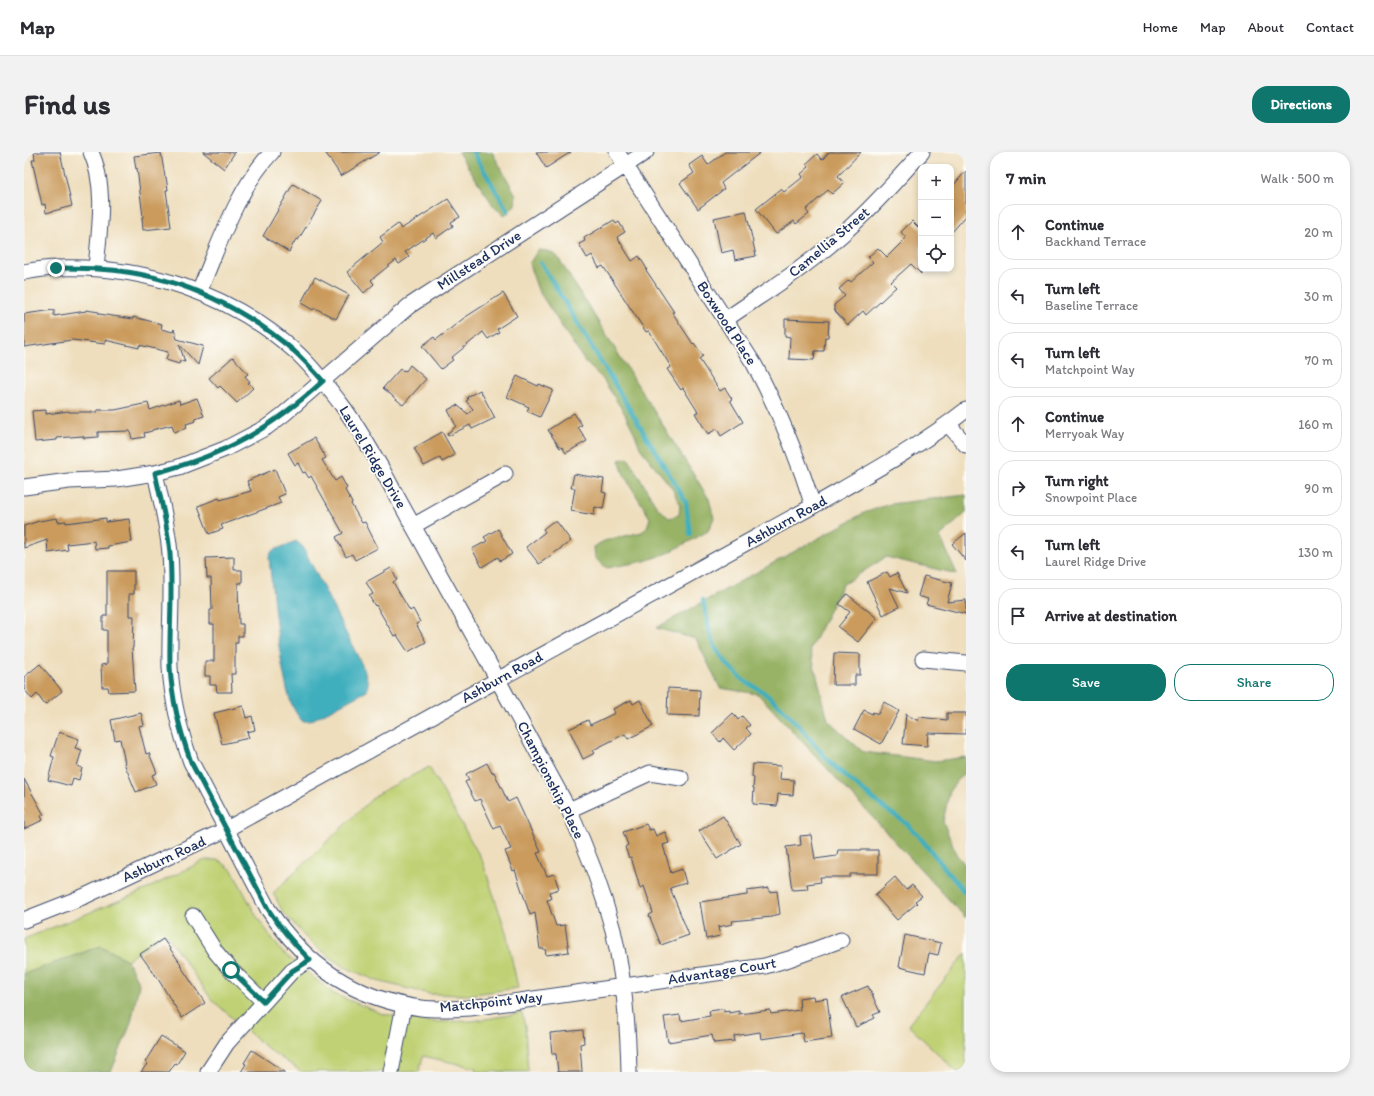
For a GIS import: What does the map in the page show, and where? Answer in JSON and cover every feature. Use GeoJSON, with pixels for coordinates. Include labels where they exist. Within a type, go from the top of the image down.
{"type":"FeatureCollection","features":[{"type":"Feature","properties":{"kind":"street"},"geometry":{"type":"LineString","coordinates":[[91,152],[94,158],[99,182],[101,201],[96,268]]}},
{"type":"Feature","properties":{"kind":"street"},"geometry":{"type":"LineString","coordinates":[[199,292],[225,228],[240,199],[253,176],[272,152]]}},
{"type":"Feature","properties":{"kind":"street","name":"Boxwood Place"},"geometry":{"type":"LineString","coordinates":[[617,152],[754,364],[772,398],[803,474],[813,506]]}},
{"type":"Feature","properties":{"kind":"street","name":"Millstead Drive"},"geometry":{"type":"LineString","coordinates":[[24,487],[69,481],[117,479],[155,473],[202,459],[247,438],[284,414],[385,325],[409,306],[646,152]]}},
{"type":"Feature","properties":{"kind":"street","name":"Camellia Street"},"geometry":{"type":"LineString","coordinates":[[726,320],[806,264],[843,234],[880,199],[922,152]]}},
{"type":"Feature","properties":{"kind":"street","name":"Laurel Ridge Drive"},"geometry":{"type":"LineString","coordinates":[[24,272],[56,268],[96,268],[144,275],[166,281],[199,292],[231,307],[265,328],[295,351],[323,381],[360,430],[498,680]]}},
{"type":"Feature","properties":{"kind":"street","name":"Ashburn Road"},"geometry":{"type":"LineString","coordinates":[[24,920],[84,896],[226,830],[813,506],[890,461],[948,424],[966,410]]}},
{"type":"Feature","properties":{"kind":"street"},"geometry":{"type":"LineString","coordinates":[[948,424],[966,445]]}},
{"type":"Feature","properties":{"kind":"street","name":"Matchpoint Way"},"geometry":{"type":"LineString","coordinates":[[155,473],[168,532],[170,554],[170,668],[176,711],[182,737],[191,762],[268,909],[278,925],[292,941],[310,960],[346,984],[373,996],[404,1005],[422,1008],[470,1008],[623,986]]}},
{"type":"Feature","properties":{"kind":"street"},"geometry":{"type":"LineString","coordinates":[[413,526],[506,474]]}},
{"type":"Feature","properties":{"kind":"street"},"geometry":{"type":"LineString","coordinates":[[923,659],[966,663]]}},
{"type":"Feature","properties":{"kind":"street","name":"Championship Place"},"geometry":{"type":"LineString","coordinates":[[498,680],[570,810],[585,845],[602,894],[613,931],[623,986],[628,1033],[629,1072]]}},
{"type":"Feature","properties":{"kind":"street"},"geometry":{"type":"LineString","coordinates":[[570,810],[650,772],[681,778]]}},
{"type":"Feature","properties":{"kind":"street"},"geometry":{"type":"LineString","coordinates":[[193,916],[215,951],[231,970],[264,1002]]}},
{"type":"Feature","properties":{"kind":"street","name":"Advantage Court"},"geometry":{"type":"LineString","coordinates":[[623,986],[765,966],[841,940]]}},
{"type":"Feature","properties":{"kind":"street"},"geometry":{"type":"LineString","coordinates":[[208,1072],[228,1043],[292,971],[310,960]]}},
{"type":"Feature","properties":{"kind":"street"},"geometry":{"type":"LineString","coordinates":[[391,1072],[404,1005]]}},
{"type":"Feature","properties":{"kind":"green space"},"geometry":{"type":"Polygon","coordinates":[[[458,152],[492,152],[516,195],[515,205],[505,215],[495,208],[458,152]]]}},
{"type":"Feature","properties":{"kind":"green space"},"geometry":{"type":"Polygon","coordinates":[[[538,250],[548,251],[557,256],[709,499],[714,518],[708,531],[670,552],[645,561],[607,568],[595,558],[594,547],[604,541],[642,532],[647,527],[650,518],[624,475],[619,460],[628,458],[657,507],[669,518],[679,515],[680,505],[672,488],[640,448],[625,414],[602,378],[585,362],[538,290],[529,264],[538,250]]]}},
{"type":"Feature","properties":{"kind":"green space"},"geometry":{"type":"Polygon","coordinates":[[[966,495],[966,513],[940,536],[957,574],[886,557],[842,585],[810,649],[828,720],[863,752],[936,761],[966,757],[966,770],[950,790],[943,821],[956,854],[966,866],[966,918],[758,694],[720,688],[696,639],[656,628],[864,513],[890,504],[966,495]]]}},
{"type":"Feature","properties":{"kind":"green space"},"geometry":{"type":"Polygon","coordinates":[[[429,767],[482,860],[506,932],[518,988],[467,995],[430,994],[377,981],[342,966],[309,941],[283,912],[273,893],[377,794],[429,767]]]}},
{"type":"Feature","properties":{"kind":"green space"},"geometry":{"type":"Polygon","coordinates":[[[205,860],[219,860],[232,870],[257,917],[282,952],[334,994],[383,1014],[431,1022],[473,1021],[522,1013],[525,1026],[528,1072],[476,1072],[476,1068],[423,1056],[419,1072],[302,1072],[268,1049],[212,1000],[165,933],[127,960],[101,946],[24,974],[24,939],[143,891],[205,860]]]}},
{"type":"Feature","properties":{"kind":"green space"},"geometry":{"type":"Polygon","coordinates":[[[101,946],[127,960],[139,984],[131,1023],[111,1072],[24,1072],[24,974],[101,946]]]}},
{"type":"Feature","properties":{"kind":"green space"},"geometry":{"type":"Polygon","coordinates":[[[966,953],[966,1072],[957,1072],[908,1025],[966,953]]]}},
{"type":"Feature","properties":{"kind":"water"},"geometry":{"type":"Polygon","coordinates":[[[296,541],[303,547],[364,669],[368,683],[367,691],[310,721],[302,721],[291,703],[287,691],[278,642],[269,557],[272,551],[296,541]]]}},
{"type":"Feature","properties":{"kind":"building"},"geometry":{"type":"Polygon","coordinates":[[[34,152],[60,152],[72,206],[46,213],[45,204],[42,205],[32,160],[35,160],[34,152]]]}},
{"type":"Feature","properties":{"kind":"building"},"geometry":{"type":"Polygon","coordinates":[[[203,152],[235,152],[224,169],[203,152]]]}},
{"type":"Feature","properties":{"kind":"building"},"geometry":{"type":"Polygon","coordinates":[[[325,152],[380,152],[341,176],[325,152]]]}},
{"type":"Feature","properties":{"kind":"building"},"geometry":{"type":"Polygon","coordinates":[[[536,152],[571,152],[546,168],[536,152]]]}},
{"type":"Feature","properties":{"kind":"building"},"geometry":{"type":"Polygon","coordinates":[[[725,152],[761,152],[721,183],[724,189],[698,209],[680,183],[694,173],[689,165],[702,156],[708,165],[725,152]]]}},
{"type":"Feature","properties":{"kind":"building"},"geometry":{"type":"Polygon","coordinates":[[[829,152],[861,152],[838,176],[844,183],[832,194],[828,190],[806,210],[809,214],[796,224],[794,221],[776,234],[756,209],[781,189],[784,192],[803,177],[801,174],[809,167],[806,164],[817,154],[822,160],[829,152]]]}},
{"type":"Feature","properties":{"kind":"building"},"geometry":{"type":"Polygon","coordinates":[[[161,153],[168,190],[166,190],[171,227],[143,230],[143,217],[137,168],[136,169],[134,156],[161,153]]]}},
{"type":"Feature","properties":{"kind":"building"},"geometry":{"type":"Polygon","coordinates":[[[966,171],[966,216],[954,230],[954,200],[954,185],[966,171]]]}},
{"type":"Feature","properties":{"kind":"building"},"geometry":{"type":"Polygon","coordinates":[[[293,184],[322,201],[289,252],[263,236],[293,184]]]}},
{"type":"Feature","properties":{"kind":"building"},"geometry":{"type":"Polygon","coordinates":[[[448,199],[460,217],[451,222],[453,226],[436,238],[433,233],[405,252],[409,257],[399,264],[396,260],[371,280],[374,284],[364,293],[347,272],[383,242],[380,237],[398,224],[401,229],[448,199]]]}},
{"type":"Feature","properties":{"kind":"building"},"geometry":{"type":"Polygon","coordinates":[[[746,211],[756,256],[735,260],[733,250],[721,253],[714,218],[746,211]]]}},
{"type":"Feature","properties":{"kind":"building"},"geometry":{"type":"Polygon","coordinates":[[[614,220],[616,224],[619,222],[625,232],[617,237],[632,261],[639,256],[647,269],[646,270],[674,312],[672,312],[693,344],[694,343],[703,356],[699,359],[720,391],[725,388],[732,399],[730,400],[743,422],[721,436],[717,429],[708,434],[695,413],[698,412],[683,388],[681,390],[667,369],[671,367],[649,331],[646,332],[603,266],[599,268],[592,255],[587,258],[579,244],[585,241],[584,238],[614,220]]]}},
{"type":"Feature","properties":{"kind":"building"},"geometry":{"type":"Polygon","coordinates":[[[912,221],[918,227],[918,271],[911,264],[891,282],[896,287],[866,315],[863,311],[848,325],[834,310],[834,305],[845,296],[839,289],[849,280],[851,282],[873,262],[868,257],[878,248],[887,257],[906,238],[901,232],[912,221]]]}},
{"type":"Feature","properties":{"kind":"building"},"geometry":{"type":"Polygon","coordinates":[[[315,277],[349,295],[336,319],[315,308],[313,310],[301,303],[315,277]]]}},
{"type":"Feature","properties":{"kind":"building"},"geometry":{"type":"Polygon","coordinates":[[[503,293],[517,316],[497,329],[499,332],[488,339],[483,332],[451,358],[453,360],[441,369],[422,346],[434,337],[436,340],[464,318],[503,293]]]}},
{"type":"Feature","properties":{"kind":"building"},"geometry":{"type":"Polygon","coordinates":[[[54,310],[54,316],[86,310],[99,312],[99,314],[133,319],[133,317],[162,324],[161,329],[173,332],[174,329],[177,339],[203,346],[198,365],[179,344],[185,362],[180,361],[179,364],[166,360],[168,352],[139,345],[139,348],[105,340],[105,344],[72,340],[24,347],[24,314],[54,310]]]}},
{"type":"Feature","properties":{"kind":"building"},"geometry":{"type":"Polygon","coordinates":[[[785,319],[829,321],[828,337],[825,337],[824,351],[815,351],[814,360],[789,359],[790,337],[785,336],[785,319]]]}},
{"type":"Feature","properties":{"kind":"building"},"geometry":{"type":"Polygon","coordinates":[[[233,357],[248,374],[245,376],[250,382],[248,383],[253,388],[237,403],[220,386],[218,388],[209,378],[233,357]]]}},
{"type":"Feature","properties":{"kind":"building"},"geometry":{"type":"Polygon","coordinates":[[[410,365],[426,379],[403,405],[383,388],[400,369],[406,371],[410,365]]]}},
{"type":"Feature","properties":{"kind":"building"},"geometry":{"type":"Polygon","coordinates":[[[517,376],[538,386],[539,384],[553,390],[540,417],[527,411],[529,407],[507,397],[517,376]]]}},
{"type":"Feature","properties":{"kind":"building"},"geometry":{"type":"Polygon","coordinates":[[[480,390],[495,418],[472,429],[470,425],[448,436],[447,434],[456,426],[448,410],[457,405],[468,414],[473,409],[466,401],[468,400],[467,397],[480,390]]]}},
{"type":"Feature","properties":{"kind":"building"},"geometry":{"type":"Polygon","coordinates":[[[197,398],[204,416],[195,419],[196,421],[186,424],[187,428],[174,432],[172,425],[144,433],[145,437],[132,439],[130,431],[98,432],[98,437],[84,438],[83,436],[57,438],[57,440],[35,442],[32,411],[46,410],[46,414],[69,411],[97,412],[97,410],[115,410],[148,403],[150,410],[179,400],[180,404],[197,398]]]}},
{"type":"Feature","properties":{"kind":"building"},"geometry":{"type":"Polygon","coordinates":[[[574,413],[582,425],[578,427],[587,441],[566,453],[562,447],[560,448],[548,430],[574,413]]]}},
{"type":"Feature","properties":{"kind":"building"},"geometry":{"type":"Polygon","coordinates":[[[442,432],[455,455],[442,462],[440,458],[424,466],[414,448],[442,432]]]}},
{"type":"Feature","properties":{"kind":"building"},"geometry":{"type":"Polygon","coordinates":[[[314,438],[326,458],[322,460],[335,481],[341,477],[347,488],[345,490],[352,503],[351,504],[362,523],[365,522],[378,548],[355,560],[352,554],[346,557],[336,537],[343,533],[311,476],[309,478],[305,472],[303,473],[298,463],[295,465],[288,453],[314,438]]]}},
{"type":"Feature","properties":{"kind":"building"},"geometry":{"type":"Polygon","coordinates":[[[275,469],[285,494],[278,497],[281,503],[221,525],[223,529],[209,534],[198,506],[219,498],[220,500],[251,491],[247,481],[275,469]]]}},
{"type":"Feature","properties":{"kind":"building"},"geometry":{"type":"Polygon","coordinates":[[[574,474],[604,479],[602,492],[606,493],[603,509],[595,507],[594,515],[571,511],[575,488],[571,488],[574,474]]]}},
{"type":"Feature","properties":{"kind":"building"},"geometry":{"type":"Polygon","coordinates":[[[57,518],[58,522],[66,521],[66,523],[106,518],[106,522],[129,519],[132,542],[108,546],[108,548],[95,549],[94,541],[67,544],[68,550],[48,553],[47,540],[24,548],[24,526],[39,521],[57,518]]]}},
{"type":"Feature","properties":{"kind":"building"},"geometry":{"type":"Polygon","coordinates":[[[552,522],[557,522],[571,541],[539,564],[526,547],[545,532],[543,529],[552,522]]]}},
{"type":"Feature","properties":{"kind":"building"},"geometry":{"type":"Polygon","coordinates":[[[498,529],[512,554],[500,561],[498,557],[482,567],[472,549],[487,541],[484,537],[498,529]]]}},
{"type":"Feature","properties":{"kind":"building"},"geometry":{"type":"Polygon","coordinates":[[[966,533],[966,561],[952,544],[966,533]]]}},
{"type":"Feature","properties":{"kind":"building"},"geometry":{"type":"Polygon","coordinates":[[[234,557],[234,570],[242,570],[242,583],[238,583],[239,624],[243,624],[243,636],[238,636],[238,643],[235,643],[235,674],[231,674],[232,692],[217,692],[216,685],[210,685],[210,676],[205,676],[205,661],[214,661],[214,624],[210,624],[210,610],[212,610],[211,578],[207,578],[206,558],[234,557]]]}},
{"type":"Feature","properties":{"kind":"building"},"geometry":{"type":"Polygon","coordinates":[[[391,568],[397,580],[393,582],[410,611],[413,609],[420,622],[416,624],[426,642],[408,652],[397,635],[394,636],[369,596],[373,594],[366,582],[391,568]]]}},
{"type":"Feature","properties":{"kind":"building"},"geometry":{"type":"Polygon","coordinates":[[[107,571],[134,571],[134,594],[129,594],[129,616],[134,616],[132,648],[135,691],[109,692],[108,687],[102,687],[101,665],[107,664],[107,630],[103,630],[103,616],[107,616],[107,571]]]}},
{"type":"Feature","properties":{"kind":"building"},"geometry":{"type":"Polygon","coordinates":[[[887,572],[890,577],[897,573],[907,593],[890,588],[899,607],[883,615],[867,582],[887,572]]]}},
{"type":"Feature","properties":{"kind":"building"},"geometry":{"type":"Polygon","coordinates":[[[924,576],[952,583],[947,602],[966,600],[966,614],[926,604],[928,599],[918,596],[924,576]]]}},
{"type":"Feature","properties":{"kind":"building"},"geometry":{"type":"Polygon","coordinates":[[[847,594],[877,618],[858,642],[838,627],[850,612],[839,604],[847,594]]]}},
{"type":"Feature","properties":{"kind":"building"},"geometry":{"type":"Polygon","coordinates":[[[834,653],[860,654],[860,675],[855,675],[855,685],[833,685],[834,653]]]}},
{"type":"Feature","properties":{"kind":"building"},"geometry":{"type":"Polygon","coordinates":[[[40,664],[62,691],[45,705],[37,694],[32,699],[24,689],[24,677],[40,664]]]}},
{"type":"Feature","properties":{"kind":"building"},"geometry":{"type":"Polygon","coordinates":[[[668,688],[700,690],[699,716],[667,715],[668,688]]]}},
{"type":"Feature","properties":{"kind":"building"},"geometry":{"type":"Polygon","coordinates":[[[631,700],[633,704],[640,700],[653,726],[628,739],[625,734],[593,750],[595,753],[583,759],[569,729],[588,720],[590,725],[615,713],[613,709],[631,700]]]}},
{"type":"Feature","properties":{"kind":"building"},"geometry":{"type":"Polygon","coordinates":[[[884,702],[899,711],[881,744],[854,729],[864,710],[872,714],[873,712],[878,714],[884,702]]]}},
{"type":"Feature","properties":{"kind":"building"},"geometry":{"type":"Polygon","coordinates":[[[243,706],[246,718],[252,716],[255,730],[247,732],[249,738],[222,744],[214,713],[243,706]]]}},
{"type":"Feature","properties":{"kind":"building"},"geometry":{"type":"Polygon","coordinates":[[[141,713],[144,725],[139,726],[146,754],[149,753],[157,773],[152,775],[156,784],[136,792],[124,763],[120,739],[115,740],[111,720],[141,713]]]}},
{"type":"Feature","properties":{"kind":"building"},"geometry":{"type":"Polygon","coordinates":[[[733,713],[738,720],[742,716],[750,725],[746,728],[751,734],[734,750],[723,738],[720,742],[712,733],[733,713]]]}},
{"type":"Feature","properties":{"kind":"building"},"geometry":{"type":"Polygon","coordinates":[[[947,713],[966,713],[966,734],[928,733],[927,746],[903,744],[906,714],[918,721],[919,717],[947,720],[947,713]]]}},
{"type":"Feature","properties":{"kind":"building"},"geometry":{"type":"Polygon","coordinates":[[[59,732],[79,739],[75,748],[82,750],[77,766],[82,768],[79,780],[73,778],[71,786],[48,780],[54,757],[51,756],[59,732]]]}},
{"type":"Feature","properties":{"kind":"building"},"geometry":{"type":"Polygon","coordinates":[[[487,763],[492,773],[494,772],[508,802],[516,798],[541,852],[537,853],[547,876],[554,874],[559,889],[549,892],[551,899],[547,900],[556,926],[565,925],[569,952],[546,955],[545,949],[540,949],[535,913],[530,915],[515,870],[513,871],[505,851],[511,849],[500,826],[494,829],[480,799],[475,801],[465,782],[469,780],[466,774],[487,763]]]}},
{"type":"Feature","properties":{"kind":"building"},"geometry":{"type":"Polygon","coordinates":[[[753,764],[781,766],[780,779],[794,780],[793,795],[778,794],[777,806],[753,804],[753,764]]]}},
{"type":"Feature","properties":{"kind":"building"},"geometry":{"type":"Polygon","coordinates":[[[24,779],[44,815],[41,816],[43,820],[24,829],[24,779]]]}},
{"type":"Feature","properties":{"kind":"building"},"geometry":{"type":"Polygon","coordinates":[[[723,816],[741,844],[717,859],[699,831],[723,816]]]}},
{"type":"Feature","properties":{"kind":"building"},"geometry":{"type":"Polygon","coordinates":[[[646,824],[649,830],[653,829],[656,836],[665,832],[669,843],[663,845],[671,873],[682,869],[686,883],[670,888],[689,935],[661,945],[649,915],[653,913],[644,886],[640,888],[631,857],[629,858],[625,847],[628,845],[623,832],[646,824]]]}},
{"type":"Feature","properties":{"kind":"building"},"geometry":{"type":"Polygon","coordinates":[[[811,835],[815,859],[837,856],[838,850],[878,850],[878,874],[850,874],[850,877],[820,877],[821,882],[807,884],[808,889],[792,890],[786,847],[801,845],[800,836],[811,835]]]}},
{"type":"Feature","properties":{"kind":"building"},"geometry":{"type":"Polygon","coordinates":[[[895,877],[906,890],[912,885],[922,896],[915,901],[917,903],[897,920],[875,895],[895,877]]]}},
{"type":"Feature","properties":{"kind":"building"},"geometry":{"type":"Polygon","coordinates":[[[769,888],[769,892],[777,891],[780,914],[772,917],[732,921],[733,924],[718,927],[720,936],[706,939],[700,902],[747,895],[747,891],[769,888]]]}},
{"type":"Feature","properties":{"kind":"building"},"geometry":{"type":"Polygon","coordinates":[[[905,935],[941,943],[938,955],[929,953],[925,973],[899,967],[905,935]]]}},
{"type":"Feature","properties":{"kind":"building"},"geometry":{"type":"Polygon","coordinates":[[[163,939],[181,964],[180,965],[205,1003],[182,1018],[158,979],[140,954],[163,939]]]}},
{"type":"Feature","properties":{"kind":"building"},"geometry":{"type":"Polygon","coordinates":[[[868,986],[880,1012],[873,1015],[875,1018],[856,1027],[842,997],[868,986]]]}},
{"type":"Feature","properties":{"kind":"building"},"geometry":{"type":"Polygon","coordinates":[[[813,996],[814,1000],[827,998],[832,1038],[804,1042],[802,1033],[761,1039],[760,1032],[734,1036],[735,1041],[714,1043],[712,1035],[668,1042],[664,1017],[680,1015],[681,1021],[710,1016],[709,1011],[724,1009],[724,1012],[729,1011],[729,1013],[739,1011],[739,1014],[770,1010],[771,1014],[800,1010],[799,998],[813,996]]]}},
{"type":"Feature","properties":{"kind":"building"},"geometry":{"type":"Polygon","coordinates":[[[583,1030],[584,1043],[580,1044],[582,1072],[558,1072],[556,1054],[552,1054],[550,1033],[583,1030]]]}},
{"type":"Feature","properties":{"kind":"building"},"geometry":{"type":"Polygon","coordinates":[[[161,1036],[185,1051],[177,1064],[175,1063],[169,1072],[141,1072],[147,1064],[145,1062],[161,1036]]]}},
{"type":"Feature","properties":{"kind":"building"},"geometry":{"type":"Polygon","coordinates":[[[252,1050],[285,1072],[241,1072],[246,1064],[244,1063],[252,1050]]]}},
{"type":"Feature","properties":{"kind":"waterway"},"geometry":{"type":"LineString","coordinates":[[473,152],[508,211]]}},
{"type":"Feature","properties":{"kind":"waterway"},"geometry":{"type":"LineString","coordinates":[[541,263],[686,502],[690,534]]}},
{"type":"Feature","properties":{"kind":"waterway"},"geometry":{"type":"LineString","coordinates":[[703,600],[710,634],[716,649],[728,665],[744,681],[762,691],[780,706],[828,760],[841,772],[884,808],[906,823],[922,840],[966,894]]}},
{"type":"Feature","properties":{"kind":"route"},"geometry":{"type":"LineString","coordinates":[[56,268],[96,268],[144,275],[199,292],[231,307],[265,328],[295,351],[323,381],[284,414],[247,438],[202,459],[155,473],[168,532],[171,572],[170,668],[172,690],[182,737],[191,762],[268,909],[278,925],[310,960],[292,971],[264,1002],[231,970]]}}]}
